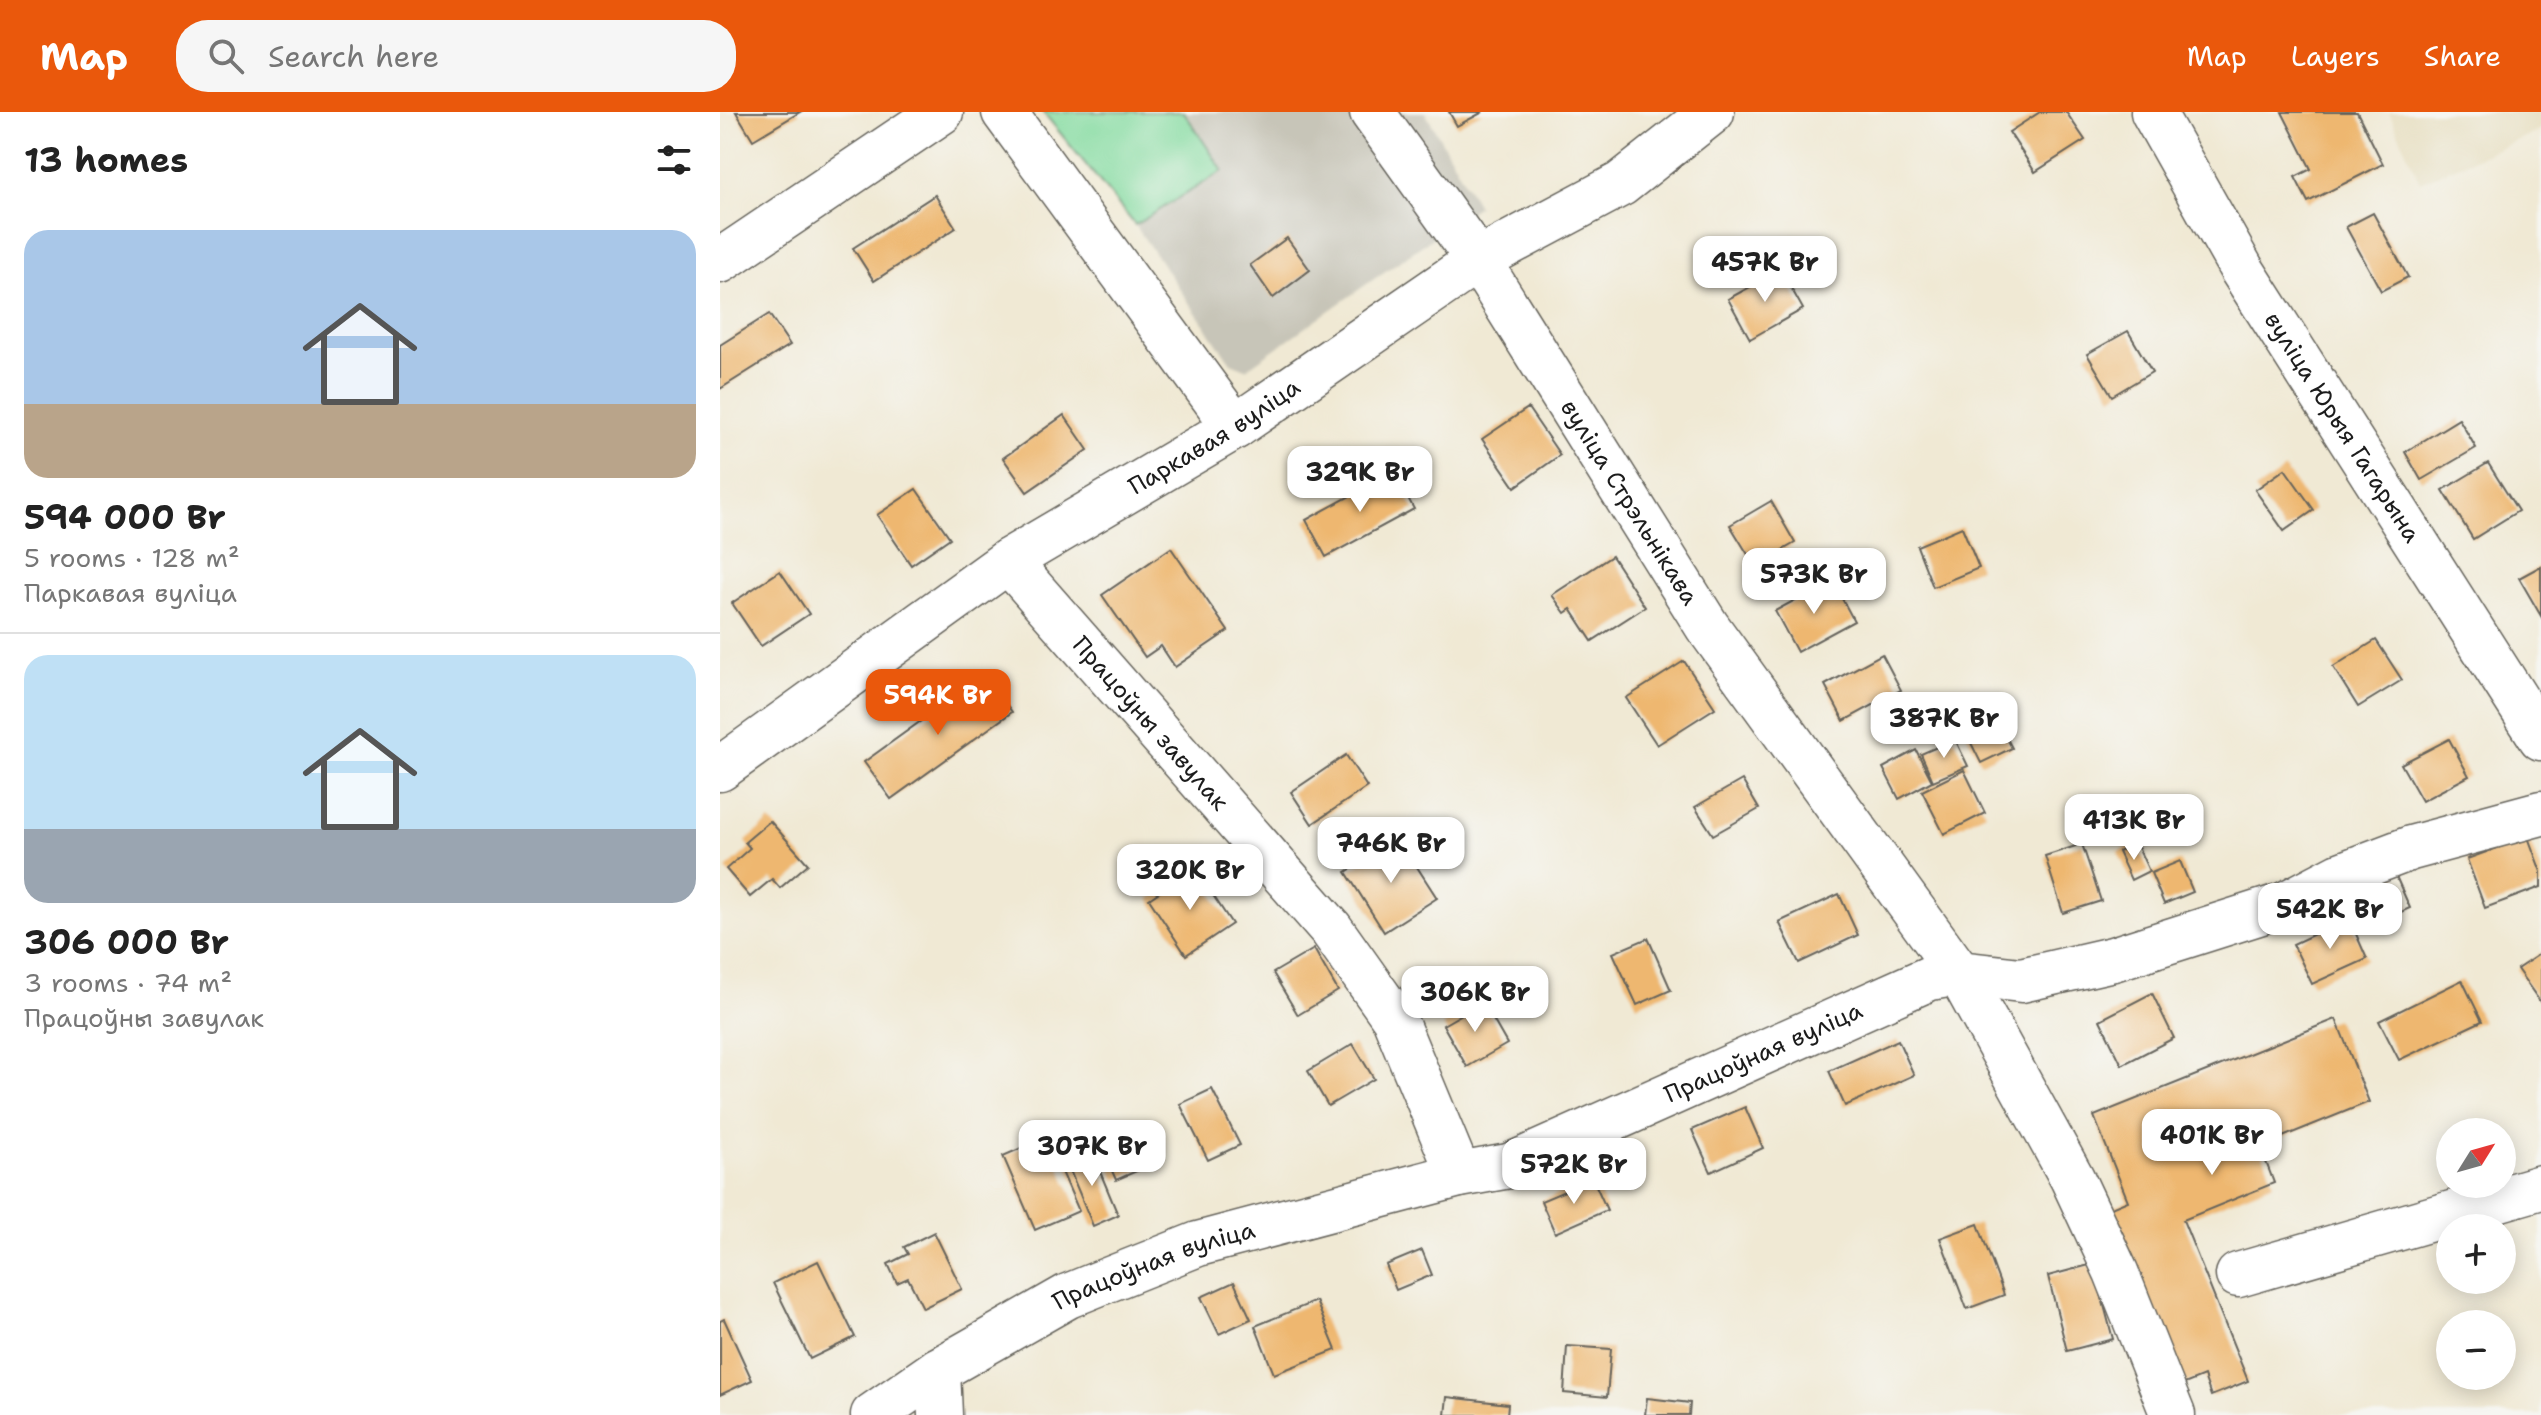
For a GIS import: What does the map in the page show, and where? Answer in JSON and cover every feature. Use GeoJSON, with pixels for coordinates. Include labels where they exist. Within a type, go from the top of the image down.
{"type":"FeatureCollection","features":[{"type":"Feature","properties":{"kind":"street"},"geometry":{"type":"LineString","coordinates":[[720,261],[941,112]]}},
{"type":"Feature","properties":{"kind":"street"},"geometry":{"type":"LineString","coordinates":[[1004,112],[1235,427]]}},
{"type":"Feature","properties":{"kind":"street","name":"вуліца Стрэльнікава"},"geometry":{"type":"LineString","coordinates":[[1372,112],[1478,260],[1707,626],[1959,973],[2072,1178],[2116,1272],[2173,1415]]}},
{"type":"Feature","properties":{"kind":"street","name":"Паркавая вуліца"},"geometry":{"type":"LineString","coordinates":[[720,769],[1008,561],[1235,427],[1478,260],[1621,184],[1712,112]]}},
{"type":"Feature","properties":{"kind":"street","name":"вуліца Юрыя Гагарына"},"geometry":{"type":"LineString","coordinates":[[2153,112],[2242,270],[2541,738]]}},
{"type":"Feature","properties":{"kind":"street","name":"Працоўны завулак"},"geometry":{"type":"LineString","coordinates":[[1008,561],[1331,929],[1394,1018],[1459,1175]]}},
{"type":"Feature","properties":{"kind":"street","name":"Працоўная вуліца"},"geometry":{"type":"LineString","coordinates":[[873,1415],[938,1370],[1068,1296],[1198,1244],[1459,1175],[1509,1166],[1930,978],[1959,973],[2021,980],[2113,959],[2283,905],[2340,875],[2411,848],[2541,813]]}},
{"type":"Feature","properties":{"kind":"street"},"geometry":{"type":"LineString","coordinates":[[2238,1275],[2541,1187]]}},
{"type":"Feature","properties":{"kind":"street"},"geometry":{"type":"LineString","coordinates":[[938,1370],[940,1415]]}},
{"type":"Feature","properties":{"kind":"shaded area"},"geometry":{"type":"Polygon","coordinates":[[[1184,112],[1425,112],[1478,206],[1246,369],[1231,363],[1135,225],[1222,171],[1184,112]]]}},
{"type":"Feature","properties":{"kind":"shaded area"},"geometry":{"type":"Polygon","coordinates":[[[2389,112],[2541,112],[2541,130],[2420,182],[2389,112]]]}},
{"type":"Feature","properties":{"kind":"green space"},"geometry":{"type":"Polygon","coordinates":[[[1043,112],[1184,112],[1223,171],[1135,225],[1043,112]]]}},
{"type":"Feature","properties":{"kind":"building"},"geometry":{"type":"Polygon","coordinates":[[[736,112],[800,112],[753,140],[736,112]]]}},
{"type":"Feature","properties":{"kind":"building"},"geometry":{"type":"Polygon","coordinates":[[[1449,112],[1483,112],[1457,126],[1449,112]]]}},
{"type":"Feature","properties":{"kind":"building"},"geometry":{"type":"Polygon","coordinates":[[[2040,112],[2066,112],[2085,140],[2035,172],[2009,132],[2040,112]]]}},
{"type":"Feature","properties":{"kind":"building"},"geometry":{"type":"Polygon","coordinates":[[[2282,112],[2357,112],[2383,164],[2308,202],[2295,177],[2311,169],[2282,112]]]}},
{"type":"Feature","properties":{"kind":"building"},"geometry":{"type":"Polygon","coordinates":[[[935,195],[956,228],[874,281],[853,248],[935,195]]]}},
{"type":"Feature","properties":{"kind":"building"},"geometry":{"type":"Polygon","coordinates":[[[2373,213],[2408,277],[2381,291],[2346,227],[2373,213]]]}},
{"type":"Feature","properties":{"kind":"building"},"geometry":{"type":"Polygon","coordinates":[[[1287,238],[1310,270],[1273,298],[1250,265],[1287,238]]]}},
{"type":"Feature","properties":{"kind":"building"},"geometry":{"type":"Polygon","coordinates":[[[1781,270],[1803,309],[1750,339],[1728,299],[1781,270]]]}},
{"type":"Feature","properties":{"kind":"building"},"geometry":{"type":"Polygon","coordinates":[[[769,314],[790,345],[720,389],[720,345],[769,314]]]}},
{"type":"Feature","properties":{"kind":"building"},"geometry":{"type":"Polygon","coordinates":[[[2128,331],[2152,372],[2112,396],[2087,354],[2128,331]]]}},
{"type":"Feature","properties":{"kind":"building"},"geometry":{"type":"Polygon","coordinates":[[[1528,408],[1560,455],[1515,487],[1482,439],[1528,408]]]}},
{"type":"Feature","properties":{"kind":"building"},"geometry":{"type":"Polygon","coordinates":[[[1064,415],[1088,450],[1027,492],[1003,458],[1064,415]]]}},
{"type":"Feature","properties":{"kind":"building"},"geometry":{"type":"Polygon","coordinates":[[[2459,419],[2476,448],[2421,480],[2405,452],[2459,419]]]}},
{"type":"Feature","properties":{"kind":"building"},"geometry":{"type":"Polygon","coordinates":[[[2488,463],[2518,511],[2473,539],[2443,490],[2488,463]]]}},
{"type":"Feature","properties":{"kind":"building"},"geometry":{"type":"Polygon","coordinates":[[[2285,469],[2314,510],[2284,531],[2255,490],[2285,469]]]}},
{"type":"Feature","properties":{"kind":"building"},"geometry":{"type":"Polygon","coordinates":[[[1394,472],[1414,509],[1326,557],[1306,520],[1394,472]]]}},
{"type":"Feature","properties":{"kind":"building"},"geometry":{"type":"Polygon","coordinates":[[[916,489],[950,538],[911,565],[877,515],[916,489]]]}},
{"type":"Feature","properties":{"kind":"building"},"geometry":{"type":"Polygon","coordinates":[[[1771,501],[1795,543],[1755,566],[1730,525],[1771,501]]]}},
{"type":"Feature","properties":{"kind":"building"},"geometry":{"type":"Polygon","coordinates":[[[1962,527],[1979,568],[1933,587],[1917,546],[1962,527]]]}},
{"type":"Feature","properties":{"kind":"building"},"geometry":{"type":"Polygon","coordinates":[[[1171,548],[1228,631],[1175,667],[1161,646],[1145,657],[1102,595],[1171,548]]]}},
{"type":"Feature","properties":{"kind":"building"},"geometry":{"type":"Polygon","coordinates":[[[1612,556],[1645,607],[1592,641],[1571,609],[1565,613],[1552,595],[1612,556]]]}},
{"type":"Feature","properties":{"kind":"building"},"geometry":{"type":"Polygon","coordinates":[[[2541,566],[2541,616],[2519,578],[2541,566]]]}},
{"type":"Feature","properties":{"kind":"building"},"geometry":{"type":"Polygon","coordinates":[[[780,571],[809,614],[761,646],[732,603],[780,571]]]}},
{"type":"Feature","properties":{"kind":"building"},"geometry":{"type":"Polygon","coordinates":[[[1832,580],[1854,621],[1797,652],[1775,611],[1832,580]]]}},
{"type":"Feature","properties":{"kind":"building"},"geometry":{"type":"Polygon","coordinates":[[[2376,640],[2402,680],[2358,707],[2333,667],[2376,640]]]}},
{"type":"Feature","properties":{"kind":"building"},"geometry":{"type":"Polygon","coordinates":[[[1882,654],[1901,690],[1844,721],[1825,685],[1882,654]]]}},
{"type":"Feature","properties":{"kind":"building"},"geometry":{"type":"Polygon","coordinates":[[[1684,661],[1715,708],[1657,745],[1626,698],[1684,661]]]}},
{"type":"Feature","properties":{"kind":"building"},"geometry":{"type":"Polygon","coordinates":[[[985,675],[1012,712],[891,799],[864,762],[985,675]]]}},
{"type":"Feature","properties":{"kind":"building"},"geometry":{"type":"Polygon","coordinates":[[[1995,716],[2012,748],[1981,763],[1965,731],[1995,716]]]}},
{"type":"Feature","properties":{"kind":"building"},"geometry":{"type":"Polygon","coordinates":[[[1955,739],[1968,766],[1933,781],[1921,754],[1955,739]]]}},
{"type":"Feature","properties":{"kind":"building"},"geometry":{"type":"Polygon","coordinates":[[[2449,739],[2469,776],[2422,801],[2401,764],[2449,739]]]}},
{"type":"Feature","properties":{"kind":"building"},"geometry":{"type":"Polygon","coordinates":[[[1916,750],[1932,781],[1899,799],[1883,768],[1916,750]]]}},
{"type":"Feature","properties":{"kind":"building"},"geometry":{"type":"Polygon","coordinates":[[[1346,755],[1367,787],[1312,824],[1291,792],[1346,755]]]}},
{"type":"Feature","properties":{"kind":"building"},"geometry":{"type":"Polygon","coordinates":[[[1964,770],[1985,813],[1944,834],[1922,791],[1964,770]]]}},
{"type":"Feature","properties":{"kind":"building"},"geometry":{"type":"Polygon","coordinates":[[[1742,780],[1759,809],[1713,835],[1695,807],[1742,780]]]}},
{"type":"Feature","properties":{"kind":"building"},"geometry":{"type":"Polygon","coordinates":[[[770,821],[808,864],[780,888],[772,879],[750,897],[726,869],[750,848],[745,842],[770,821]]]}},
{"type":"Feature","properties":{"kind":"building"},"geometry":{"type":"Polygon","coordinates":[[[2528,837],[2541,872],[2541,887],[2485,908],[2467,859],[2528,837]]]}},
{"type":"Feature","properties":{"kind":"building"},"geometry":{"type":"Polygon","coordinates":[[[1399,839],[1437,898],[1384,932],[1346,872],[1399,839]]]}},
{"type":"Feature","properties":{"kind":"building"},"geometry":{"type":"Polygon","coordinates":[[[2136,843],[2149,871],[2131,880],[2118,852],[2136,843]]]}},
{"type":"Feature","properties":{"kind":"building"},"geometry":{"type":"Polygon","coordinates":[[[2082,844],[2101,901],[2063,913],[2045,856],[2082,844]]]}},
{"type":"Feature","properties":{"kind":"building"},"geometry":{"type":"Polygon","coordinates":[[[2180,861],[2193,892],[2164,904],[2151,873],[2180,861]]]}},
{"type":"Feature","properties":{"kind":"building"},"geometry":{"type":"Polygon","coordinates":[[[1195,868],[1232,924],[1186,955],[1149,899],[1195,868]]]}},
{"type":"Feature","properties":{"kind":"building"},"geometry":{"type":"Polygon","coordinates":[[[2395,874],[2410,908],[2385,919],[2370,884],[2395,874]]]}},
{"type":"Feature","properties":{"kind":"building"},"geometry":{"type":"Polygon","coordinates":[[[1839,894],[1858,935],[1799,963],[1779,922],[1839,894]]]}},
{"type":"Feature","properties":{"kind":"building"},"geometry":{"type":"Polygon","coordinates":[[[2349,918],[2367,959],[2312,984],[2293,944],[2349,918]]]}},
{"type":"Feature","properties":{"kind":"building"},"geometry":{"type":"Polygon","coordinates":[[[1648,938],[1671,990],[1637,1005],[1613,953],[1648,938]]]}},
{"type":"Feature","properties":{"kind":"building"},"geometry":{"type":"Polygon","coordinates":[[[1314,949],[1338,991],[1298,1015],[1273,973],[1314,949]]]}},
{"type":"Feature","properties":{"kind":"building"},"geometry":{"type":"Polygon","coordinates":[[[2541,953],[2541,1003],[2517,969],[2541,953]]]}},
{"type":"Feature","properties":{"kind":"building"},"geometry":{"type":"Polygon","coordinates":[[[2462,980],[2482,1021],[2399,1060],[2379,1021],[2462,980]]]}},
{"type":"Feature","properties":{"kind":"building"},"geometry":{"type":"Polygon","coordinates":[[[2152,993],[2174,1038],[2122,1065],[2100,1020],[2152,993]]]}},
{"type":"Feature","properties":{"kind":"building"},"geometry":{"type":"Polygon","coordinates":[[[1483,1002],[1507,1044],[1467,1067],[1443,1025],[1483,1002]]]}},
{"type":"Feature","properties":{"kind":"building"},"geometry":{"type":"Polygon","coordinates":[[[2336,1019],[2369,1102],[2260,1146],[2274,1183],[2183,1220],[2248,1381],[2211,1396],[2204,1376],[2177,1387],[2106,1210],[2128,1201],[2094,1116],[2336,1019]]]}},
{"type":"Feature","properties":{"kind":"building"},"geometry":{"type":"Polygon","coordinates":[[[1898,1040],[1914,1075],[1845,1106],[1829,1071],[1898,1040]]]}},
{"type":"Feature","properties":{"kind":"building"},"geometry":{"type":"Polygon","coordinates":[[[1353,1044],[1374,1079],[1328,1106],[1308,1071],[1353,1044]]]}},
{"type":"Feature","properties":{"kind":"building"},"geometry":{"type":"Polygon","coordinates":[[[1212,1089],[1240,1145],[1208,1160],[1180,1104],[1212,1089]]]}},
{"type":"Feature","properties":{"kind":"building"},"geometry":{"type":"Polygon","coordinates":[[[1745,1107],[1763,1148],[1711,1172],[1692,1130],[1745,1107]]]}},
{"type":"Feature","properties":{"kind":"building"},"geometry":{"type":"Polygon","coordinates":[[[1122,1131],[1139,1170],[1116,1180],[1099,1141],[1122,1131]]]}},
{"type":"Feature","properties":{"kind":"building"},"geometry":{"type":"Polygon","coordinates":[[[1047,1137],[1079,1211],[1035,1230],[1003,1156],[1047,1137]]]}},
{"type":"Feature","properties":{"kind":"building"},"geometry":{"type":"Polygon","coordinates":[[[1091,1150],[1118,1215],[1093,1226],[1066,1161],[1091,1150]]]}},
{"type":"Feature","properties":{"kind":"building"},"geometry":{"type":"Polygon","coordinates":[[[1593,1179],[1607,1210],[1555,1233],[1541,1201],[1593,1179]]]}},
{"type":"Feature","properties":{"kind":"building"},"geometry":{"type":"Polygon","coordinates":[[[1978,1224],[2004,1295],[1967,1309],[1940,1238],[1978,1224]]]}},
{"type":"Feature","properties":{"kind":"building"},"geometry":{"type":"Polygon","coordinates":[[[934,1232],[962,1289],[923,1308],[908,1278],[897,1283],[888,1264],[908,1254],[904,1247],[934,1232]]]}},
{"type":"Feature","properties":{"kind":"building"},"geometry":{"type":"Polygon","coordinates":[[[1422,1250],[1432,1275],[1396,1290],[1386,1265],[1422,1250]]]}},
{"type":"Feature","properties":{"kind":"building"},"geometry":{"type":"Polygon","coordinates":[[[818,1261],[855,1337],[810,1359],[773,1283],[818,1261]]]}},
{"type":"Feature","properties":{"kind":"building"},"geometry":{"type":"Polygon","coordinates":[[[2093,1264],[2113,1339],[2067,1351],[2048,1276],[2093,1264]]]}},
{"type":"Feature","properties":{"kind":"building"},"geometry":{"type":"Polygon","coordinates":[[[1234,1282],[1251,1319],[1219,1334],[1201,1297],[1234,1282]]]}},
{"type":"Feature","properties":{"kind":"building"},"geometry":{"type":"Polygon","coordinates":[[[1316,1301],[1336,1350],[1274,1374],[1255,1326],[1316,1301]]]}},
{"type":"Feature","properties":{"kind":"building"},"geometry":{"type":"Polygon","coordinates":[[[724,1319],[752,1380],[720,1395],[720,1321],[724,1319]]]}},
{"type":"Feature","properties":{"kind":"building"},"geometry":{"type":"Polygon","coordinates":[[[1567,1346],[1611,1349],[1607,1397],[1564,1393],[1567,1346]]]}},
{"type":"Feature","properties":{"kind":"building"},"geometry":{"type":"Polygon","coordinates":[[[1447,1397],[1508,1404],[1507,1415],[1445,1415],[1447,1397]]]}},
{"type":"Feature","properties":{"kind":"building"},"geometry":{"type":"Polygon","coordinates":[[[1647,1398],[1690,1403],[1689,1415],[1645,1415],[1647,1398]]]}}]}
